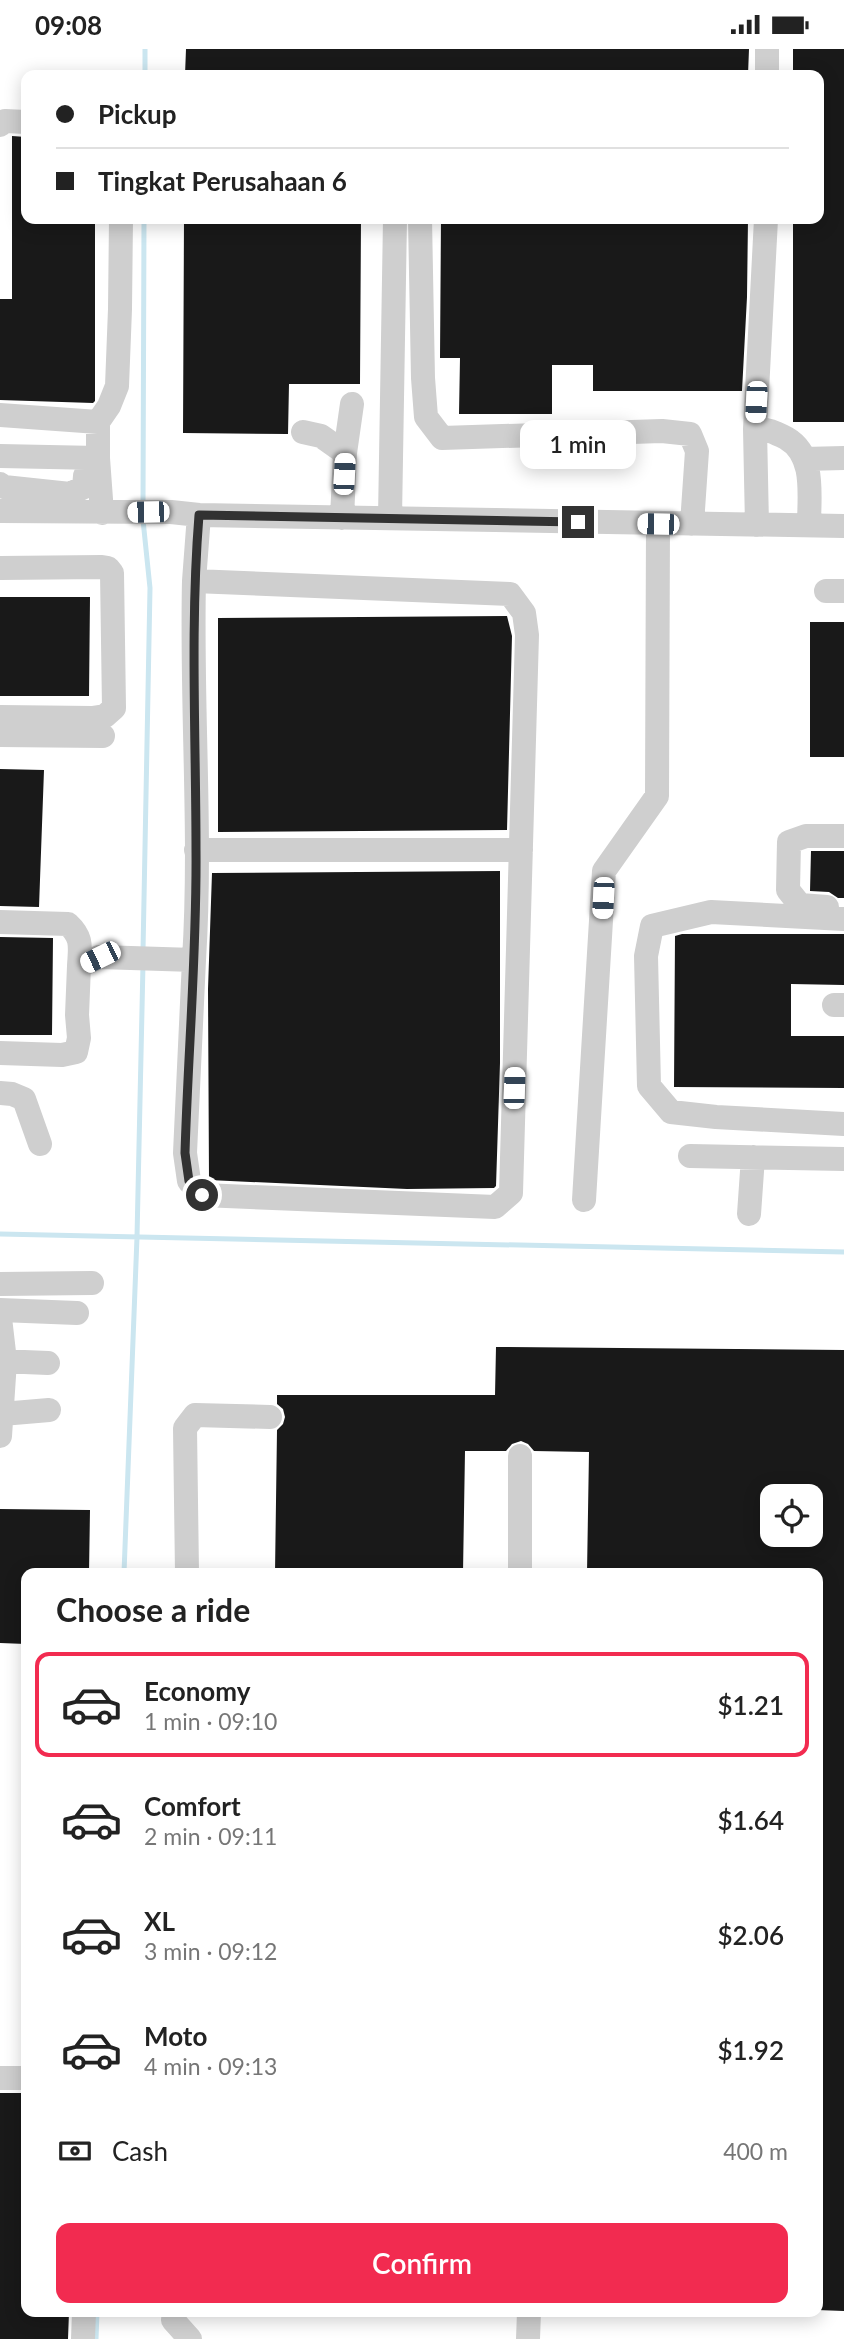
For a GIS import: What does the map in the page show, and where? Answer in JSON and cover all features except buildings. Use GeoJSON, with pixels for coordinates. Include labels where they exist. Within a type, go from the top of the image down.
{"type":"FeatureCollection","features":[{"type":"Feature","properties":{"kind":"street"},"geometry":{"type":"LineString","coordinates":[[767,49],[767,70]]}},
{"type":"Feature","properties":{"kind":"street"},"geometry":{"type":"LineString","coordinates":[[0,125],[5,121],[21,122]]}},
{"type":"Feature","properties":{"kind":"street"},"geometry":{"type":"LineString","coordinates":[[0,484],[4,487],[70,494],[84,487],[91,467],[98,422],[110,406],[117,386],[121,224]]}},
{"type":"Feature","properties":{"kind":"street"},"geometry":{"type":"LineString","coordinates":[[390,518],[395,224]]}},
{"type":"Feature","properties":{"kind":"street"},"geometry":{"type":"LineString","coordinates":[[420,224],[426,417],[442,438],[662,431],[690,434],[696,451],[692,524]]}},
{"type":"Feature","properties":{"kind":"street"},"geometry":{"type":"LineString","coordinates":[[757,525],[755,429],[766,224]]}},
{"type":"Feature","properties":{"kind":"street"},"geometry":{"type":"LineString","coordinates":[[342,518],[345,453],[352,404]]}},
{"type":"Feature","properties":{"kind":"street"},"geometry":{"type":"LineString","coordinates":[[0,415],[98,422]]}},
{"type":"Feature","properties":{"kind":"street"},"geometry":{"type":"LineString","coordinates":[[755,429],[769,429],[796,444],[808,467],[809,526]]}},
{"type":"Feature","properties":{"kind":"street"},"geometry":{"type":"LineString","coordinates":[[303,432],[321,436],[345,453]]}},
{"type":"Feature","properties":{"kind":"street"},"geometry":{"type":"LineString","coordinates":[[0,456],[91,467]]}},
{"type":"Feature","properties":{"kind":"street"},"geometry":{"type":"LineString","coordinates":[[804,459],[844,458]]}},
{"type":"Feature","properties":{"kind":"street"},"geometry":{"type":"LineString","coordinates":[[91,467],[102,513]]}},
{"type":"Feature","properties":{"kind":"street"},"geometry":{"type":"LineString","coordinates":[[0,511],[844,526]]}},
{"type":"Feature","properties":{"kind":"street"},"geometry":{"type":"LineString","coordinates":[[194,581],[510,594],[524,613],[527,635],[512,1193],[495,1207],[202,1195],[189,1181],[185,1153],[194,960],[194,581],[199,515]]}},
{"type":"Feature","properties":{"kind":"street"},"geometry":{"type":"LineString","coordinates":[[584,1200],[604,871],[657,796],[658,524]]}},
{"type":"Feature","properties":{"kind":"street"},"geometry":{"type":"LineString","coordinates":[[0,568],[108,568],[112,573],[114,602],[114,708],[106,716],[92,718],[0,717]]}},
{"type":"Feature","properties":{"kind":"street"},"geometry":{"type":"LineString","coordinates":[[0,735],[103,736]]}},
{"type":"Feature","properties":{"kind":"street"},"geometry":{"type":"LineString","coordinates":[[844,836],[806,836],[789,842],[788,890],[800,905],[844,907]]}},
{"type":"Feature","properties":{"kind":"street"},"geometry":{"type":"LineString","coordinates":[[196,850],[521,850]]}},
{"type":"Feature","properties":{"kind":"street"},"geometry":{"type":"LineString","coordinates":[[844,919],[711,912],[652,926],[646,955],[649,1086],[671,1112],[844,1124]]}},
{"type":"Feature","properties":{"kind":"street"},"geometry":{"type":"LineString","coordinates":[[0,922],[68,924],[77,933],[90,962],[77,1016],[79,1038],[76,1052],[62,1055],[0,1053]]}},
{"type":"Feature","properties":{"kind":"street"},"geometry":{"type":"LineString","coordinates":[[90,962],[194,960]]}},
{"type":"Feature","properties":{"kind":"street"},"geometry":{"type":"LineString","coordinates":[[0,1093],[24,1098],[40,1144]]}},
{"type":"Feature","properties":{"kind":"street"},"geometry":{"type":"LineString","coordinates":[[690,1156],[844,1159]]}},
{"type":"Feature","properties":{"kind":"street"},"geometry":{"type":"LineString","coordinates":[[749,1214],[753,1157]]}},
{"type":"Feature","properties":{"kind":"street"},"geometry":{"type":"LineString","coordinates":[[0,1284],[92,1283]]}},
{"type":"Feature","properties":{"kind":"street"},"geometry":{"type":"LineString","coordinates":[[0,1310],[77,1313]]}},
{"type":"Feature","properties":{"kind":"street"},"geometry":{"type":"LineString","coordinates":[[0,1318],[3,1361],[1,1425],[49,1410]]}},
{"type":"Feature","properties":{"kind":"street"},"geometry":{"type":"LineString","coordinates":[[3,1361],[48,1363]]}},
{"type":"Feature","properties":{"kind":"street"},"geometry":{"type":"LineString","coordinates":[[187,1568],[185,1428],[195,1415],[270,1417]]}},
{"type":"Feature","properties":{"kind":"street"},"geometry":{"type":"LineString","coordinates":[[520,1456],[520,1568]]}},
{"type":"Feature","properties":{"kind":"street"},"geometry":{"type":"LineString","coordinates":[[0,2078],[21,2078]]}},
{"type":"Feature","properties":{"kind":"street"},"geometry":{"type":"LineString","coordinates":[[83,2339],[84,2317]]}},
{"type":"Feature","properties":{"kind":"street"},"geometry":{"type":"LineString","coordinates":[[173,2317],[173,2320],[190,2339]]}},
{"type":"Feature","properties":{"kind":"street"},"geometry":{"type":"LineString","coordinates":[[528,2339],[529,2317]]}},
{"type":"Feature","properties":{"kind":"waterway"},"geometry":{"type":"LineString","coordinates":[[145,49],[145,70]]}},
{"type":"Feature","properties":{"kind":"waterway"},"geometry":{"type":"LineString","coordinates":[[143,507],[144,224]]}},
{"type":"Feature","properties":{"kind":"waterway"},"geometry":{"type":"LineString","coordinates":[[143,520],[150,588],[143,951]]}},
{"type":"Feature","properties":{"kind":"waterway"},"geometry":{"type":"LineString","coordinates":[[124,1568],[137,1237],[143,964]]}},
{"type":"Feature","properties":{"kind":"waterway"},"geometry":{"type":"LineString","coordinates":[[0,1234],[844,1252]]}},
{"type":"Feature","properties":{"kind":"waterway"},"geometry":{"type":"LineString","coordinates":[[96,2339],[97,2317]]}},
{"type":"Feature","properties":{"kind":"route"},"geometry":{"type":"LineString","coordinates":[[202,1195],[189,1181],[185,1153],[191,981],[195,945],[193,636],[199,515],[578,522]]}}]}
